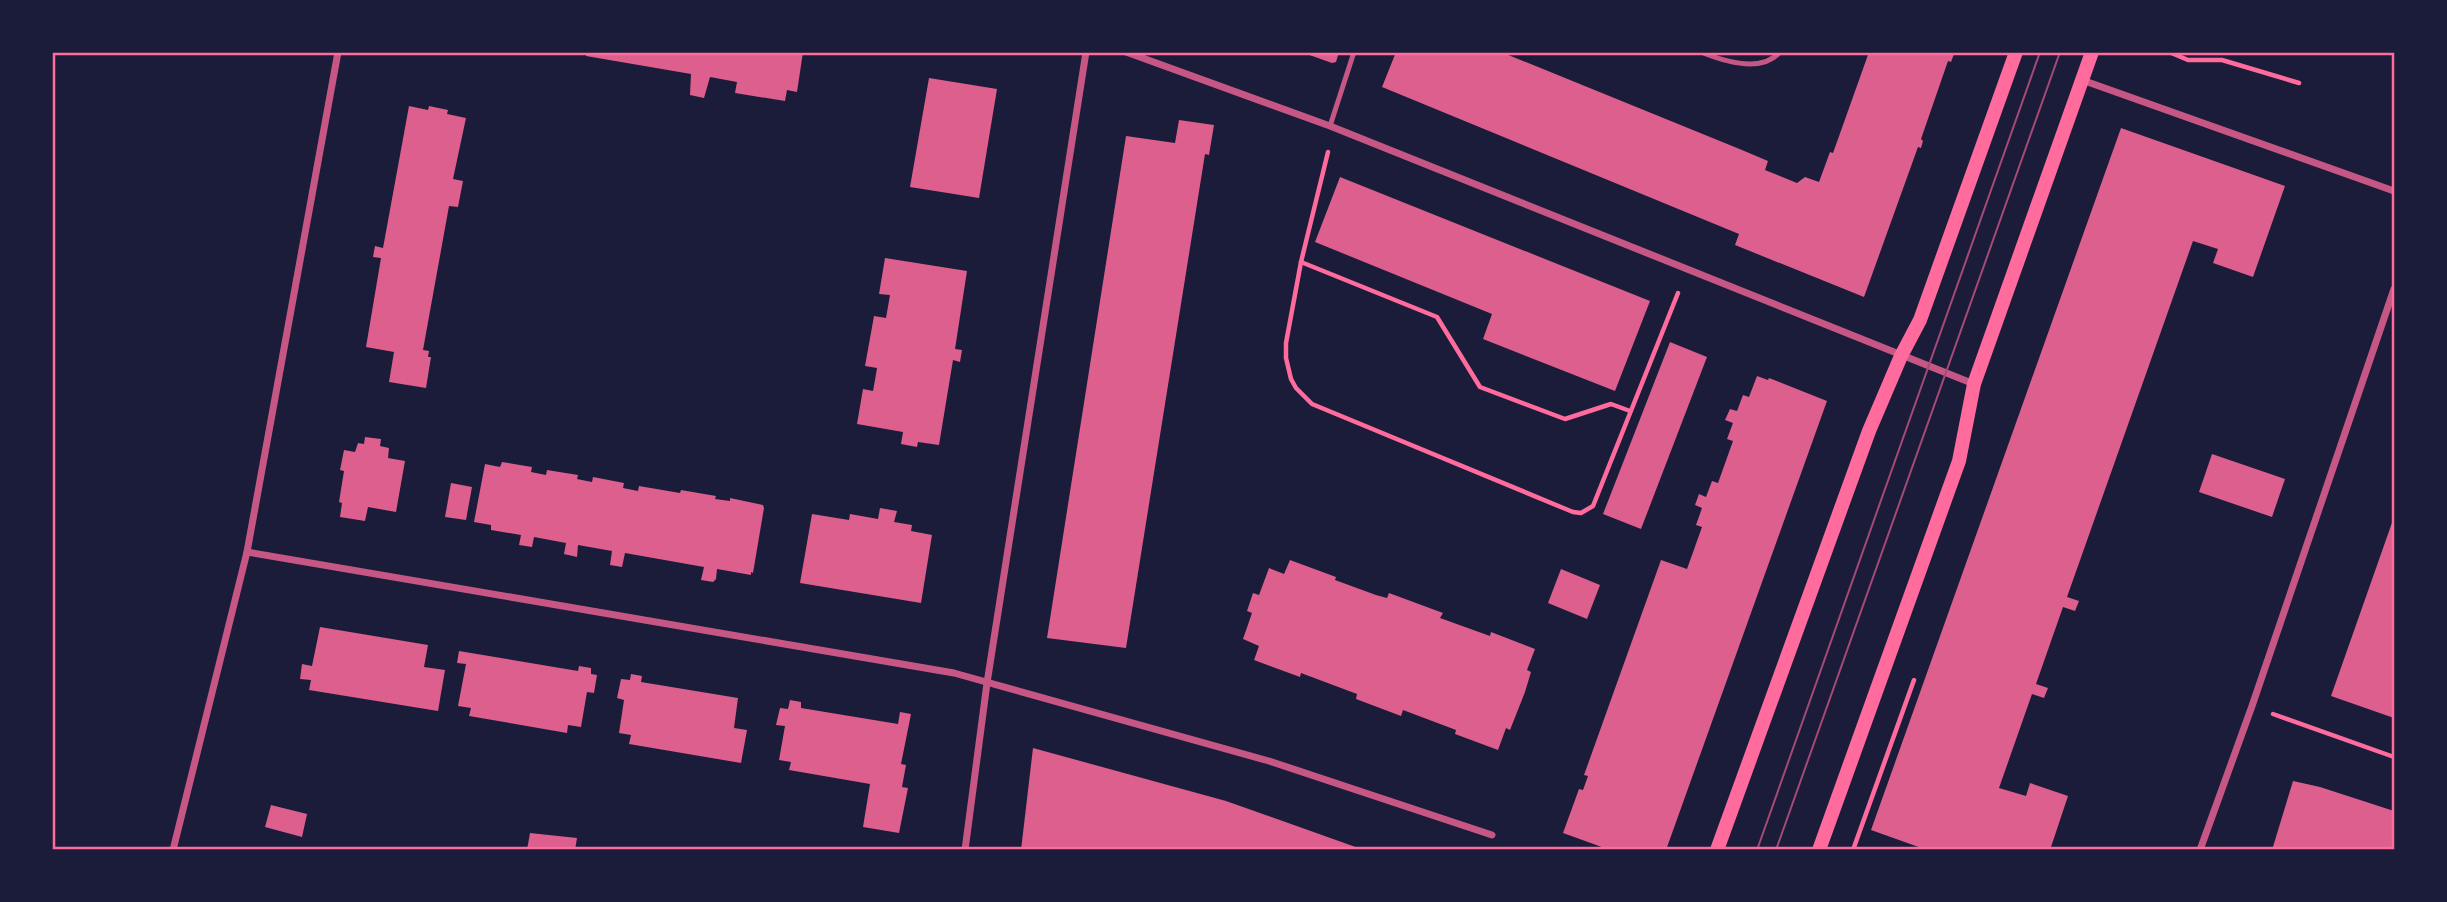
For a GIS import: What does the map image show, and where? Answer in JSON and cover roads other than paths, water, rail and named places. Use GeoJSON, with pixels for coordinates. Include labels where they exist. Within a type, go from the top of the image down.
{"type":"FeatureCollection","features":[{"type":"Feature","properties":{"kind":"main road"},"geometry":{"type":"LineString","coordinates":[[1717,849],[1869,431],[1901,356],[1920,320],[2016,52]]}},
{"type":"Feature","properties":{"kind":"main road"},"geometry":{"type":"LineString","coordinates":[[1819,849],[1959,461],[1973,384],[2092,52]]}},
{"type":"Feature","properties":{"kind":"street"},"geometry":{"type":"LineString","coordinates":[[173,849],[247,552],[338,52]]}},
{"type":"Feature","properties":{"kind":"street"},"geometry":{"type":"LineString","coordinates":[[965,849],[987,683],[1086,52]]}},
{"type":"Feature","properties":{"kind":"street"},"geometry":{"type":"LineString","coordinates":[[1126,52],[1330,126],[1973,384]]}},
{"type":"Feature","properties":{"kind":"street"},"geometry":{"type":"LineString","coordinates":[[2082,80],[2395,191]]}},
{"type":"Feature","properties":{"kind":"street"},"geometry":{"type":"LineString","coordinates":[[2200,849],[2395,289]]}},
{"type":"Feature","properties":{"kind":"street"},"geometry":{"type":"LineString","coordinates":[[247,552],[954,673],[1269,761],[1492,835]]}},
{"type":"Feature","properties":{"kind":"lane"},"geometry":{"type":"LineString","coordinates":[[1330,126],[1354,52]]}},
{"type":"Feature","properties":{"kind":"lane"},"geometry":{"type":"LineString","coordinates":[[1701,52],[1726,62],[1751,64],[1774,58],[1780,52]]}},
{"type":"Feature","properties":{"kind":"tram line"},"geometry":{"type":"LineString","coordinates":[[1757,850],[2040,52]]}},
{"type":"Feature","properties":{"kind":"tram line"},"geometry":{"type":"LineString","coordinates":[[1776,850],[2060,52]]}}]}
